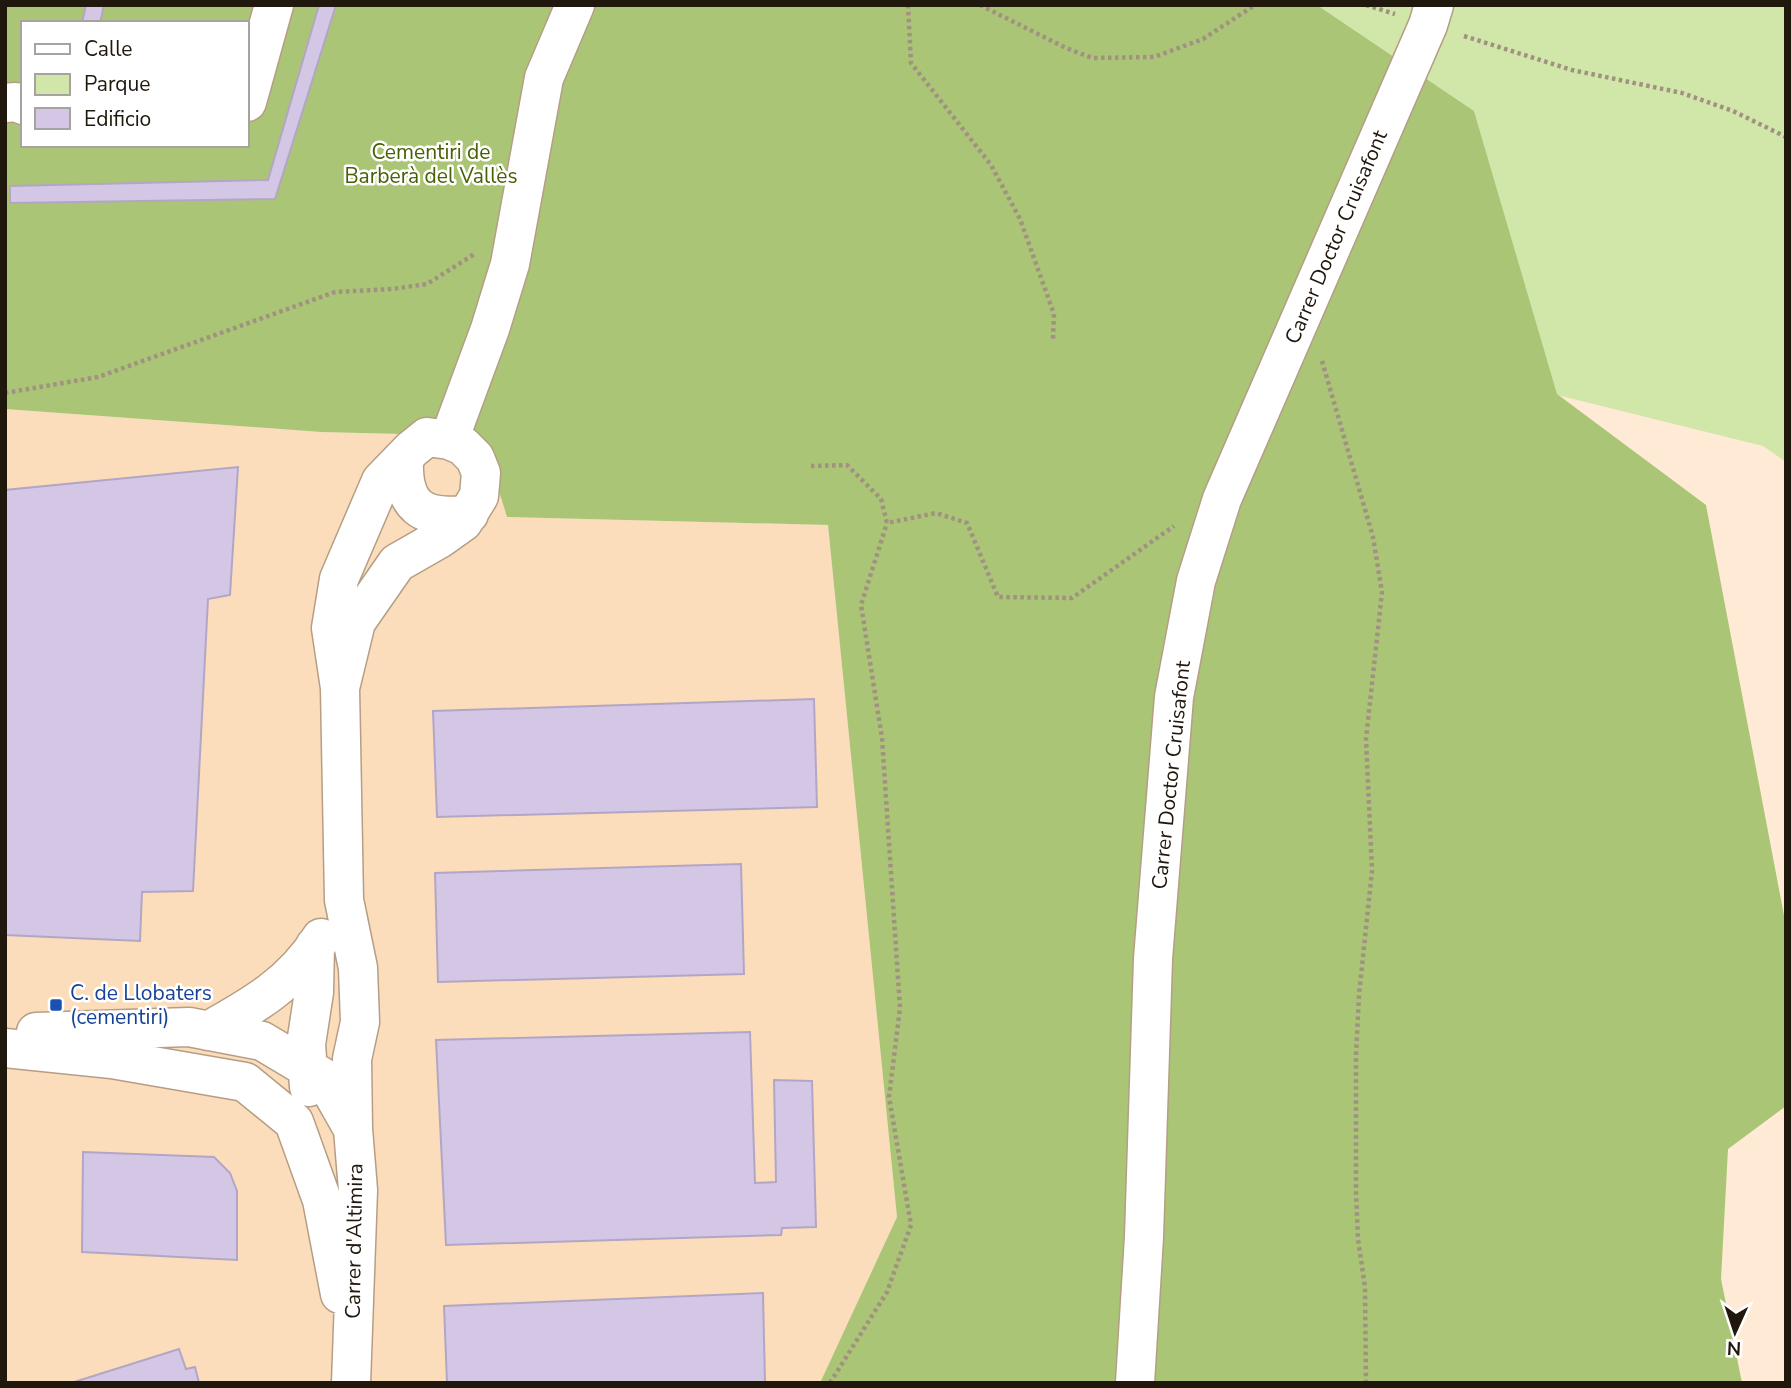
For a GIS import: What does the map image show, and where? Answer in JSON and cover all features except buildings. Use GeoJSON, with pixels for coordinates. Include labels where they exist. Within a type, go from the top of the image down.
{"type":"FeatureCollection","features":[{"type":"Feature","properties":{"kind":"street"},"geometry":{"type":"LineString","coordinates":[[248,98],[274,5]]}},
{"type":"Feature","properties":{"kind":"street"},"geometry":{"type":"LineString","coordinates":[[449,440],[490,329],[510,264],[544,78],[575,5]]}},
{"type":"Feature","properties":{"kind":"street","name":"Carrer Doctor Cruisafont"},"geometry":{"type":"LineString","coordinates":[[1135,1383],[1144,1237],[1156,931],[1174,697],[1196,582],[1222,499],[1428,25],[1434,5]]}},
{"type":"Feature","properties":{"kind":"street","name":"Carrer d'Altimira"},"geometry":{"type":"LineString","coordinates":[[329,1237],[334,1178],[330,1143],[309,1094],[360,1022],[359,981],[344,900],[340,688],[331,628],[339,579],[382,481],[427,437],[449,440],[463,446],[475,458],[481,473],[479,496],[463,522],[439,540],[397,563],[356,622],[340,688]]}},
{"type":"Feature","properties":{"kind":"street"},"geometry":{"type":"LineString","coordinates":[[404,458],[404,485],[417,505],[429,514],[446,517],[469,514]]}},
{"type":"Feature","properties":{"kind":"street"},"geometry":{"type":"LineString","coordinates":[[208,1031],[254,1005],[304,964],[344,900]]}},
{"type":"Feature","properties":{"kind":"street","name":"Carrer d'Altimira"},"geometry":{"type":"LineString","coordinates":[[315,946],[314,992],[306,1044],[353,1129],[358,1191],[351,1368]]}},
{"type":"Feature","properties":{"kind":"street"},"geometry":{"type":"LineString","coordinates":[[5,1033],[189,1027],[208,1031],[257,1064]]}},
{"type":"Feature","properties":{"kind":"street"},"geometry":{"type":"LineString","coordinates":[[5,1048],[112,1059],[257,1064],[323,1071]]}},
{"type":"Feature","properties":{"kind":"street","name":"Carrer d'Altimira"},"geometry":{"type":"LineString","coordinates":[[257,1064],[294,1122],[322,1200],[351,1368]]}},
{"type":"Feature","properties":{"kind":"path"},"geometry":{"type":"LineString","coordinates":[[908,5],[911,63],[991,165],[1020,219],[1054,314],[1053,339]]}},
{"type":"Feature","properties":{"kind":"path"},"geometry":{"type":"LineString","coordinates":[[980,5],[1092,58],[1154,57],[1203,39],[1255,5]]}},
{"type":"Feature","properties":{"kind":"path"},"geometry":{"type":"LineString","coordinates":[[1491,44],[1572,70],[1682,93],[1733,111],[1786,137]]}},
{"type":"Feature","properties":{"kind":"path"},"geometry":{"type":"LineString","coordinates":[[5,393],[98,377],[335,292],[427,284],[518,226]]}},
{"type":"Feature","properties":{"kind":"path"},"geometry":{"type":"LineString","coordinates":[[1322,358],[1330,394],[1373,537],[1382,592],[1366,739],[1372,871],[1359,995],[1356,1055],[1356,1192],[1364,1287],[1366,1383]]}},
{"type":"Feature","properties":{"kind":"path"},"geometry":{"type":"LineString","coordinates":[[811,466],[847,465],[881,499],[887,523],[861,605],[882,738],[900,1008],[889,1097],[911,1225],[887,1292],[830,1383]]}},
{"type":"Feature","properties":{"kind":"path"},"geometry":{"type":"LineString","coordinates":[[887,523],[936,513],[967,523],[998,597],[1072,598],[1182,520]]}},
{"type":"Feature","properties":{"kind":"shaded area"},"geometry":{"type":"Polygon","coordinates":[[[5,409],[321,432],[482,436],[507,517],[828,525],[897,1217],[820,1383],[5,1383],[5,409]]]}},
{"type":"Feature","properties":{"kind":"green space","name":"Cementiri de Barberà del Vallès"},"geometry":{"type":"Polygon","coordinates":[[[5,5],[1317,5],[1474,111],[1557,394],[1706,505],[1786,926],[1786,1106],[1728,1149],[1721,1279],[1742,1383],[820,1383],[897,1217],[828,525],[507,517],[482,436],[321,432],[5,409],[5,5]]]}},
{"type":"Feature","properties":{"kind":"green space"},"geometry":{"type":"Polygon","coordinates":[[[1317,5],[1786,5],[1786,462],[1763,446],[1557,395],[1474,111],[1317,5]]]}},
{"type":"Feature","properties":{"kind":"place","name":"C. de Llobaters (cementiri)"},"geometry":{"type":"Point","coordinates":[56,1005]}}]}
